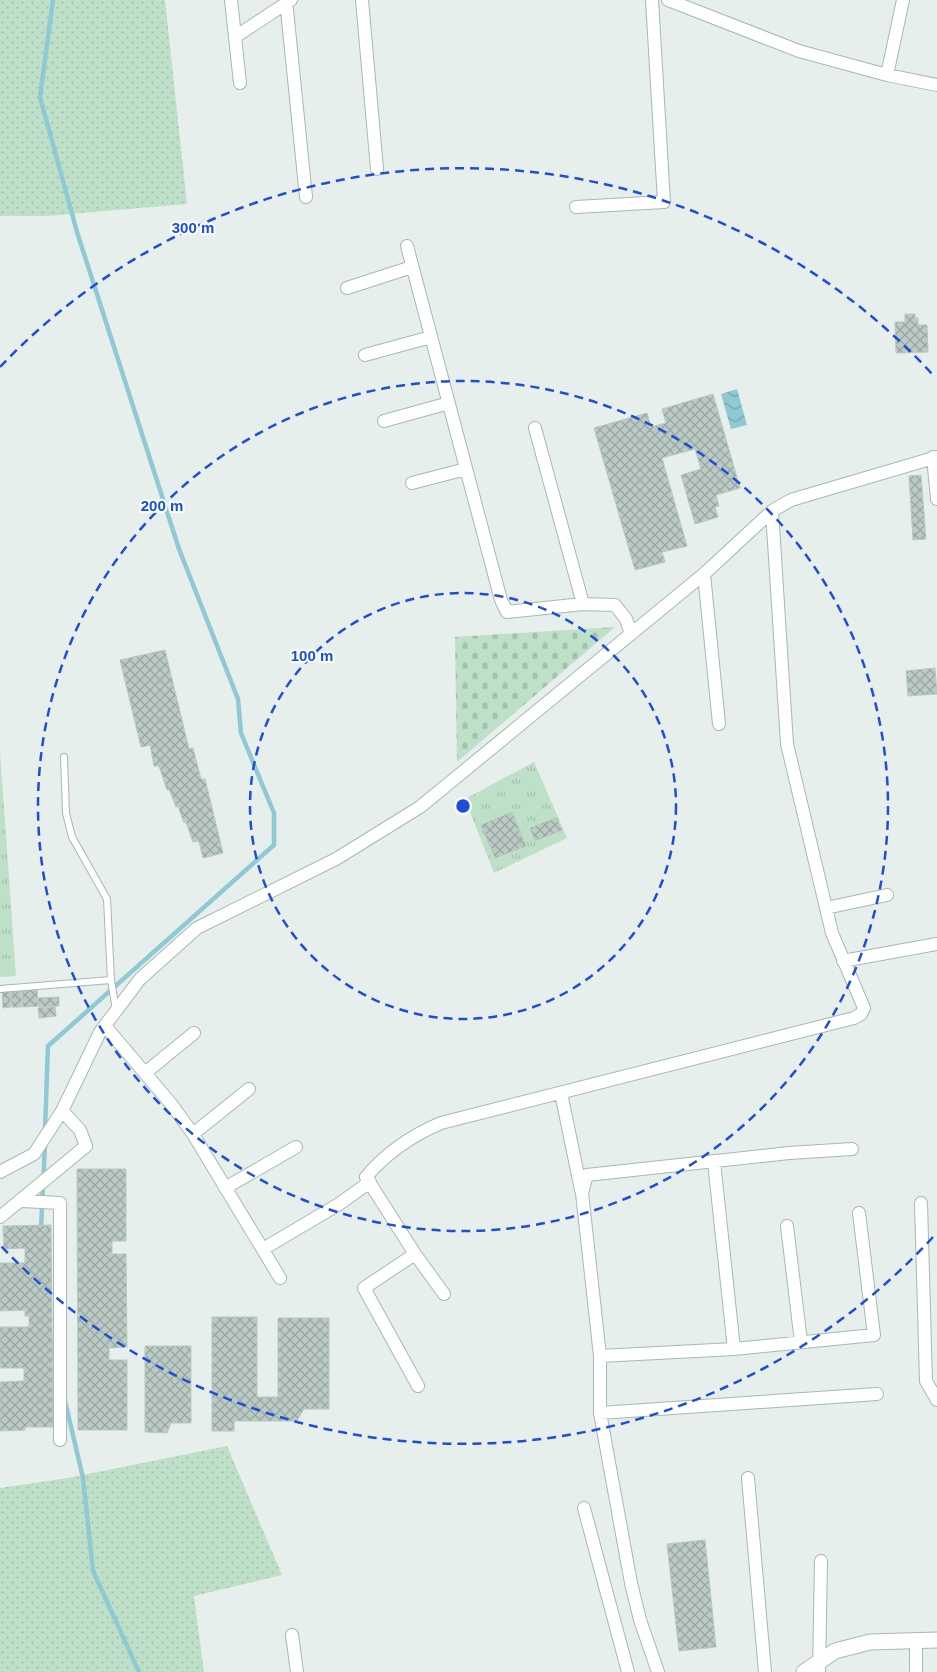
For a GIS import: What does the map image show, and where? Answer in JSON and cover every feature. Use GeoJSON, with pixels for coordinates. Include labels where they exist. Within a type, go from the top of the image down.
{"type":"FeatureCollection","features":[{"type":"Feature","properties":{"kind":"street"},"geometry":{"type":"LineString","coordinates":[[231,0],[240,83]]}},
{"type":"Feature","properties":{"kind":"street"},"geometry":{"type":"LineString","coordinates":[[362,0],[377,169]]}},
{"type":"Feature","properties":{"kind":"street"},"geometry":{"type":"LineString","coordinates":[[576,208],[664,202],[652,0]]}},
{"type":"Feature","properties":{"kind":"street"},"geometry":{"type":"LineString","coordinates":[[668,0],[799,51],[887,75],[937,85]]}},
{"type":"Feature","properties":{"kind":"street"},"geometry":{"type":"LineString","coordinates":[[235,37],[288,1],[306,197]]}},
{"type":"Feature","properties":{"kind":"street"},"geometry":{"type":"LineString","coordinates":[[887,75],[899,1]]}},
{"type":"Feature","properties":{"kind":"street"},"geometry":{"type":"LineString","coordinates":[[407,246],[501,600],[507,612],[583,604],[615,605],[626,619],[631,634]]}},
{"type":"Feature","properties":{"kind":"street"},"geometry":{"type":"LineString","coordinates":[[347,288],[412,267]]}},
{"type":"Feature","properties":{"kind":"street"},"geometry":{"type":"LineString","coordinates":[[365,355],[431,337]]}},
{"type":"Feature","properties":{"kind":"street"},"geometry":{"type":"LineString","coordinates":[[384,421],[449,403]]}},
{"type":"Feature","properties":{"kind":"street"},"geometry":{"type":"LineString","coordinates":[[534,428],[583,604]]}},
{"type":"Feature","properties":{"kind":"street"},"geometry":{"type":"LineString","coordinates":[[0,1172],[34,1154],[62,1111],[105,1026],[140,979],[197,928],[336,859],[420,807],[704,574],[772,511],[791,500],[935,457],[937,499]]}},
{"type":"Feature","properties":{"kind":"street"},"geometry":{"type":"LineString","coordinates":[[412,483],[466,469]]}},
{"type":"Feature","properties":{"kind":"street"},"geometry":{"type":"LineString","coordinates":[[444,1294],[415,1254],[366,1176],[376,1164],[419,1132],[441,1123],[854,1018],[861,1014],[864,1008],[832,933],[787,744],[772,511]]}},
{"type":"Feature","properties":{"kind":"street"},"geometry":{"type":"LineString","coordinates":[[704,574],[719,724]]}},
{"type":"Feature","properties":{"kind":"street"},"geometry":{"type":"LineString","coordinates":[[826,908],[887,894]]}},
{"type":"Feature","properties":{"kind":"street"},"geometry":{"type":"LineString","coordinates":[[844,961],[937,944]]}},
{"type":"Feature","properties":{"kind":"street"},"geometry":{"type":"LineString","coordinates":[[105,1026],[193,1134],[280,1278]]}},
{"type":"Feature","properties":{"kind":"street"},"geometry":{"type":"LineString","coordinates":[[145,1073],[194,1033]]}},
{"type":"Feature","properties":{"kind":"street"},"geometry":{"type":"LineString","coordinates":[[193,1134],[249,1090]]}},
{"type":"Feature","properties":{"kind":"street"},"geometry":{"type":"LineString","coordinates":[[561,1093],[582,1193],[600,1356],[600,1413],[640,1620],[658,1672]]}},
{"type":"Feature","properties":{"kind":"street"},"geometry":{"type":"LineString","coordinates":[[0,1217],[22,1201],[86,1146],[80,1130],[62,1111]]}},
{"type":"Feature","properties":{"kind":"street"},"geometry":{"type":"LineString","coordinates":[[225,1188],[296,1147]]}},
{"type":"Feature","properties":{"kind":"street"},"geometry":{"type":"LineString","coordinates":[[582,1193],[587,1175],[852,1149]]}},
{"type":"Feature","properties":{"kind":"street"},"geometry":{"type":"LineString","coordinates":[[714,1162],[734,1349]]}},
{"type":"Feature","properties":{"kind":"street"},"geometry":{"type":"LineString","coordinates":[[263,1249],[339,1204],[370,1182]]}},
{"type":"Feature","properties":{"kind":"street"},"geometry":{"type":"LineString","coordinates":[[22,1201],[60,1203],[60,1440]]}},
{"type":"Feature","properties":{"kind":"street"},"geometry":{"type":"LineString","coordinates":[[921,1203],[926,1381],[937,1400]]}},
{"type":"Feature","properties":{"kind":"street"},"geometry":{"type":"LineString","coordinates":[[600,1356],[734,1349],[874,1335],[859,1213]]}},
{"type":"Feature","properties":{"kind":"street"},"geometry":{"type":"LineString","coordinates":[[787,1226],[802,1342]]}},
{"type":"Feature","properties":{"kind":"street"},"geometry":{"type":"LineString","coordinates":[[415,1254],[364,1288],[418,1386]]}},
{"type":"Feature","properties":{"kind":"street"},"geometry":{"type":"LineString","coordinates":[[600,1413],[876,1394]]}},
{"type":"Feature","properties":{"kind":"street"},"geometry":{"type":"LineString","coordinates":[[748,1478],[765,1672]]}},
{"type":"Feature","properties":{"kind":"street"},"geometry":{"type":"LineString","coordinates":[[584,1508],[628,1672]]}},
{"type":"Feature","properties":{"kind":"street"},"geometry":{"type":"LineString","coordinates":[[819,1667],[821,1561]]}},
{"type":"Feature","properties":{"kind":"street"},"geometry":{"type":"LineString","coordinates":[[292,1635],[297,1672]]}},
{"type":"Feature","properties":{"kind":"street"},"geometry":{"type":"LineString","coordinates":[[916,1640],[916,1672]]}},
{"type":"Feature","properties":{"kind":"street"},"geometry":{"type":"LineString","coordinates":[[804,1672],[819,1667],[835,1651],[870,1642],[937,1640]]}},
{"type":"Feature","properties":{"kind":"lane"},"geometry":{"type":"LineString","coordinates":[[64,757],[66,813],[72,837],[86,864],[102,887],[107,899],[111,980],[116,1011]]}},
{"type":"Feature","properties":{"kind":"lane"},"geometry":{"type":"LineString","coordinates":[[0,989],[111,980]]}},
{"type":"Feature","properties":{"kind":"green space"},"geometry":{"type":"Polygon","coordinates":[[[0,0],[165,0],[187,204],[47,216],[0,216],[0,0]]]}},
{"type":"Feature","properties":{"kind":"green space"},"geometry":{"type":"Polygon","coordinates":[[[615,627],[457,762],[455,637],[615,627]]]}},
{"type":"Feature","properties":{"kind":"green space"},"geometry":{"type":"Polygon","coordinates":[[[0,752],[16,976],[0,977],[0,752]]]}},
{"type":"Feature","properties":{"kind":"green space"},"geometry":{"type":"Polygon","coordinates":[[[534,762],[567,838],[494,873],[465,799],[534,762]]]}},
{"type":"Feature","properties":{"kind":"green space"},"geometry":{"type":"Polygon","coordinates":[[[227,1446],[282,1575],[194,1596],[204,1672],[0,1672],[0,1488],[68,1478],[227,1446]]]}},
{"type":"Feature","properties":{"kind":"water"},"geometry":{"type":"Polygon","coordinates":[[[737,389],[747,425],[731,429],[721,394],[737,389]]]}},
{"type":"Feature","properties":{"kind":"building"},"geometry":{"type":"Polygon","coordinates":[[[905,314],[915,314],[915,318],[918,318],[918,325],[927,325],[928,352],[896,353],[895,322],[905,322],[905,314]]]}},
{"type":"Feature","properties":{"kind":"building"},"geometry":{"type":"Polygon","coordinates":[[[713,394],[740,488],[716,495],[719,506],[715,507],[718,517],[695,524],[681,475],[701,469],[695,449],[662,458],[687,546],[662,552],[665,562],[635,570],[594,428],[647,413],[651,427],[666,423],[662,409],[713,394]]]}},
{"type":"Feature","properties":{"kind":"building"},"geometry":{"type":"Polygon","coordinates":[[[921,475],[926,539],[913,540],[909,476],[921,475]]]}},
{"type":"Feature","properties":{"kind":"building"},"geometry":{"type":"Polygon","coordinates":[[[165,650],[189,749],[193,748],[201,779],[205,779],[223,853],[203,858],[199,841],[193,842],[178,806],[176,807],[169,789],[167,790],[159,766],[154,766],[150,745],[141,747],[120,660],[165,650]]]}},
{"type":"Feature","properties":{"kind":"building"},"geometry":{"type":"Polygon","coordinates":[[[935,668],[937,694],[908,696],[906,671],[935,668]]]}},
{"type":"Feature","properties":{"kind":"building"},"geometry":{"type":"Polygon","coordinates":[[[512,812],[526,846],[495,858],[481,825],[512,812]]]}},
{"type":"Feature","properties":{"kind":"building"},"geometry":{"type":"Polygon","coordinates":[[[556,818],[562,830],[535,841],[530,828],[556,818]]]}},
{"type":"Feature","properties":{"kind":"building"},"geometry":{"type":"Polygon","coordinates":[[[37,987],[38,1006],[23,1007],[22,991],[29,991],[29,988],[37,987]]]}},
{"type":"Feature","properties":{"kind":"building"},"geometry":{"type":"Polygon","coordinates":[[[10,989],[11,1007],[3,1008],[2,990],[10,989]]]}},
{"type":"Feature","properties":{"kind":"building"},"geometry":{"type":"Polygon","coordinates":[[[21,991],[22,1007],[12,1007],[11,992],[21,991]]]}},
{"type":"Feature","properties":{"kind":"building"},"geometry":{"type":"Polygon","coordinates":[[[59,997],[59,1006],[39,1007],[38,998],[59,997]]]}},
{"type":"Feature","properties":{"kind":"building"},"geometry":{"type":"Polygon","coordinates":[[[55,1007],[56,1016],[39,1018],[38,1008],[55,1007]]]}},
{"type":"Feature","properties":{"kind":"building"},"geometry":{"type":"Polygon","coordinates":[[[77,1169],[126,1169],[126,1241],[112,1241],[112,1254],[126,1254],[127,1347],[109,1348],[109,1360],[127,1360],[127,1430],[78,1430],[77,1169]]]}},
{"type":"Feature","properties":{"kind":"building"},"geometry":{"type":"Polygon","coordinates":[[[51,1225],[53,1427],[25,1427],[25,1430],[0,1431],[0,1382],[24,1381],[24,1368],[0,1368],[0,1327],[29,1327],[29,1316],[25,1316],[25,1310],[0,1311],[0,1263],[25,1263],[25,1248],[4,1249],[3,1226],[51,1225]]]}},
{"type":"Feature","properties":{"kind":"building"},"geometry":{"type":"Polygon","coordinates":[[[212,1317],[257,1317],[257,1397],[278,1397],[278,1318],[329,1318],[329,1409],[304,1409],[297,1421],[234,1421],[234,1431],[212,1431],[212,1317]]]}},
{"type":"Feature","properties":{"kind":"building"},"geometry":{"type":"Polygon","coordinates":[[[145,1346],[191,1346],[191,1423],[171,1423],[167,1433],[145,1432],[145,1346]]]}},
{"type":"Feature","properties":{"kind":"building"},"geometry":{"type":"Polygon","coordinates":[[[705,1540],[716,1647],[679,1651],[667,1544],[705,1540]]]}},
{"type":"Feature","properties":{"kind":"waterway"},"geometry":{"type":"LineString","coordinates":[[45,1129],[48,1046],[274,845],[274,813],[241,733],[238,699],[179,549],[77,232],[40,97],[53,0]]}},
{"type":"Feature","properties":{"kind":"waterway"},"geometry":{"type":"LineString","coordinates":[[41,1229],[45,1144]]}},
{"type":"Feature","properties":{"kind":"waterway"},"geometry":{"type":"LineString","coordinates":[[51,1343],[55,1360]]}},
{"type":"Feature","properties":{"kind":"waterway"},"geometry":{"type":"LineString","coordinates":[[65,1401],[83,1478],[93,1571],[139,1672]]}}]}
